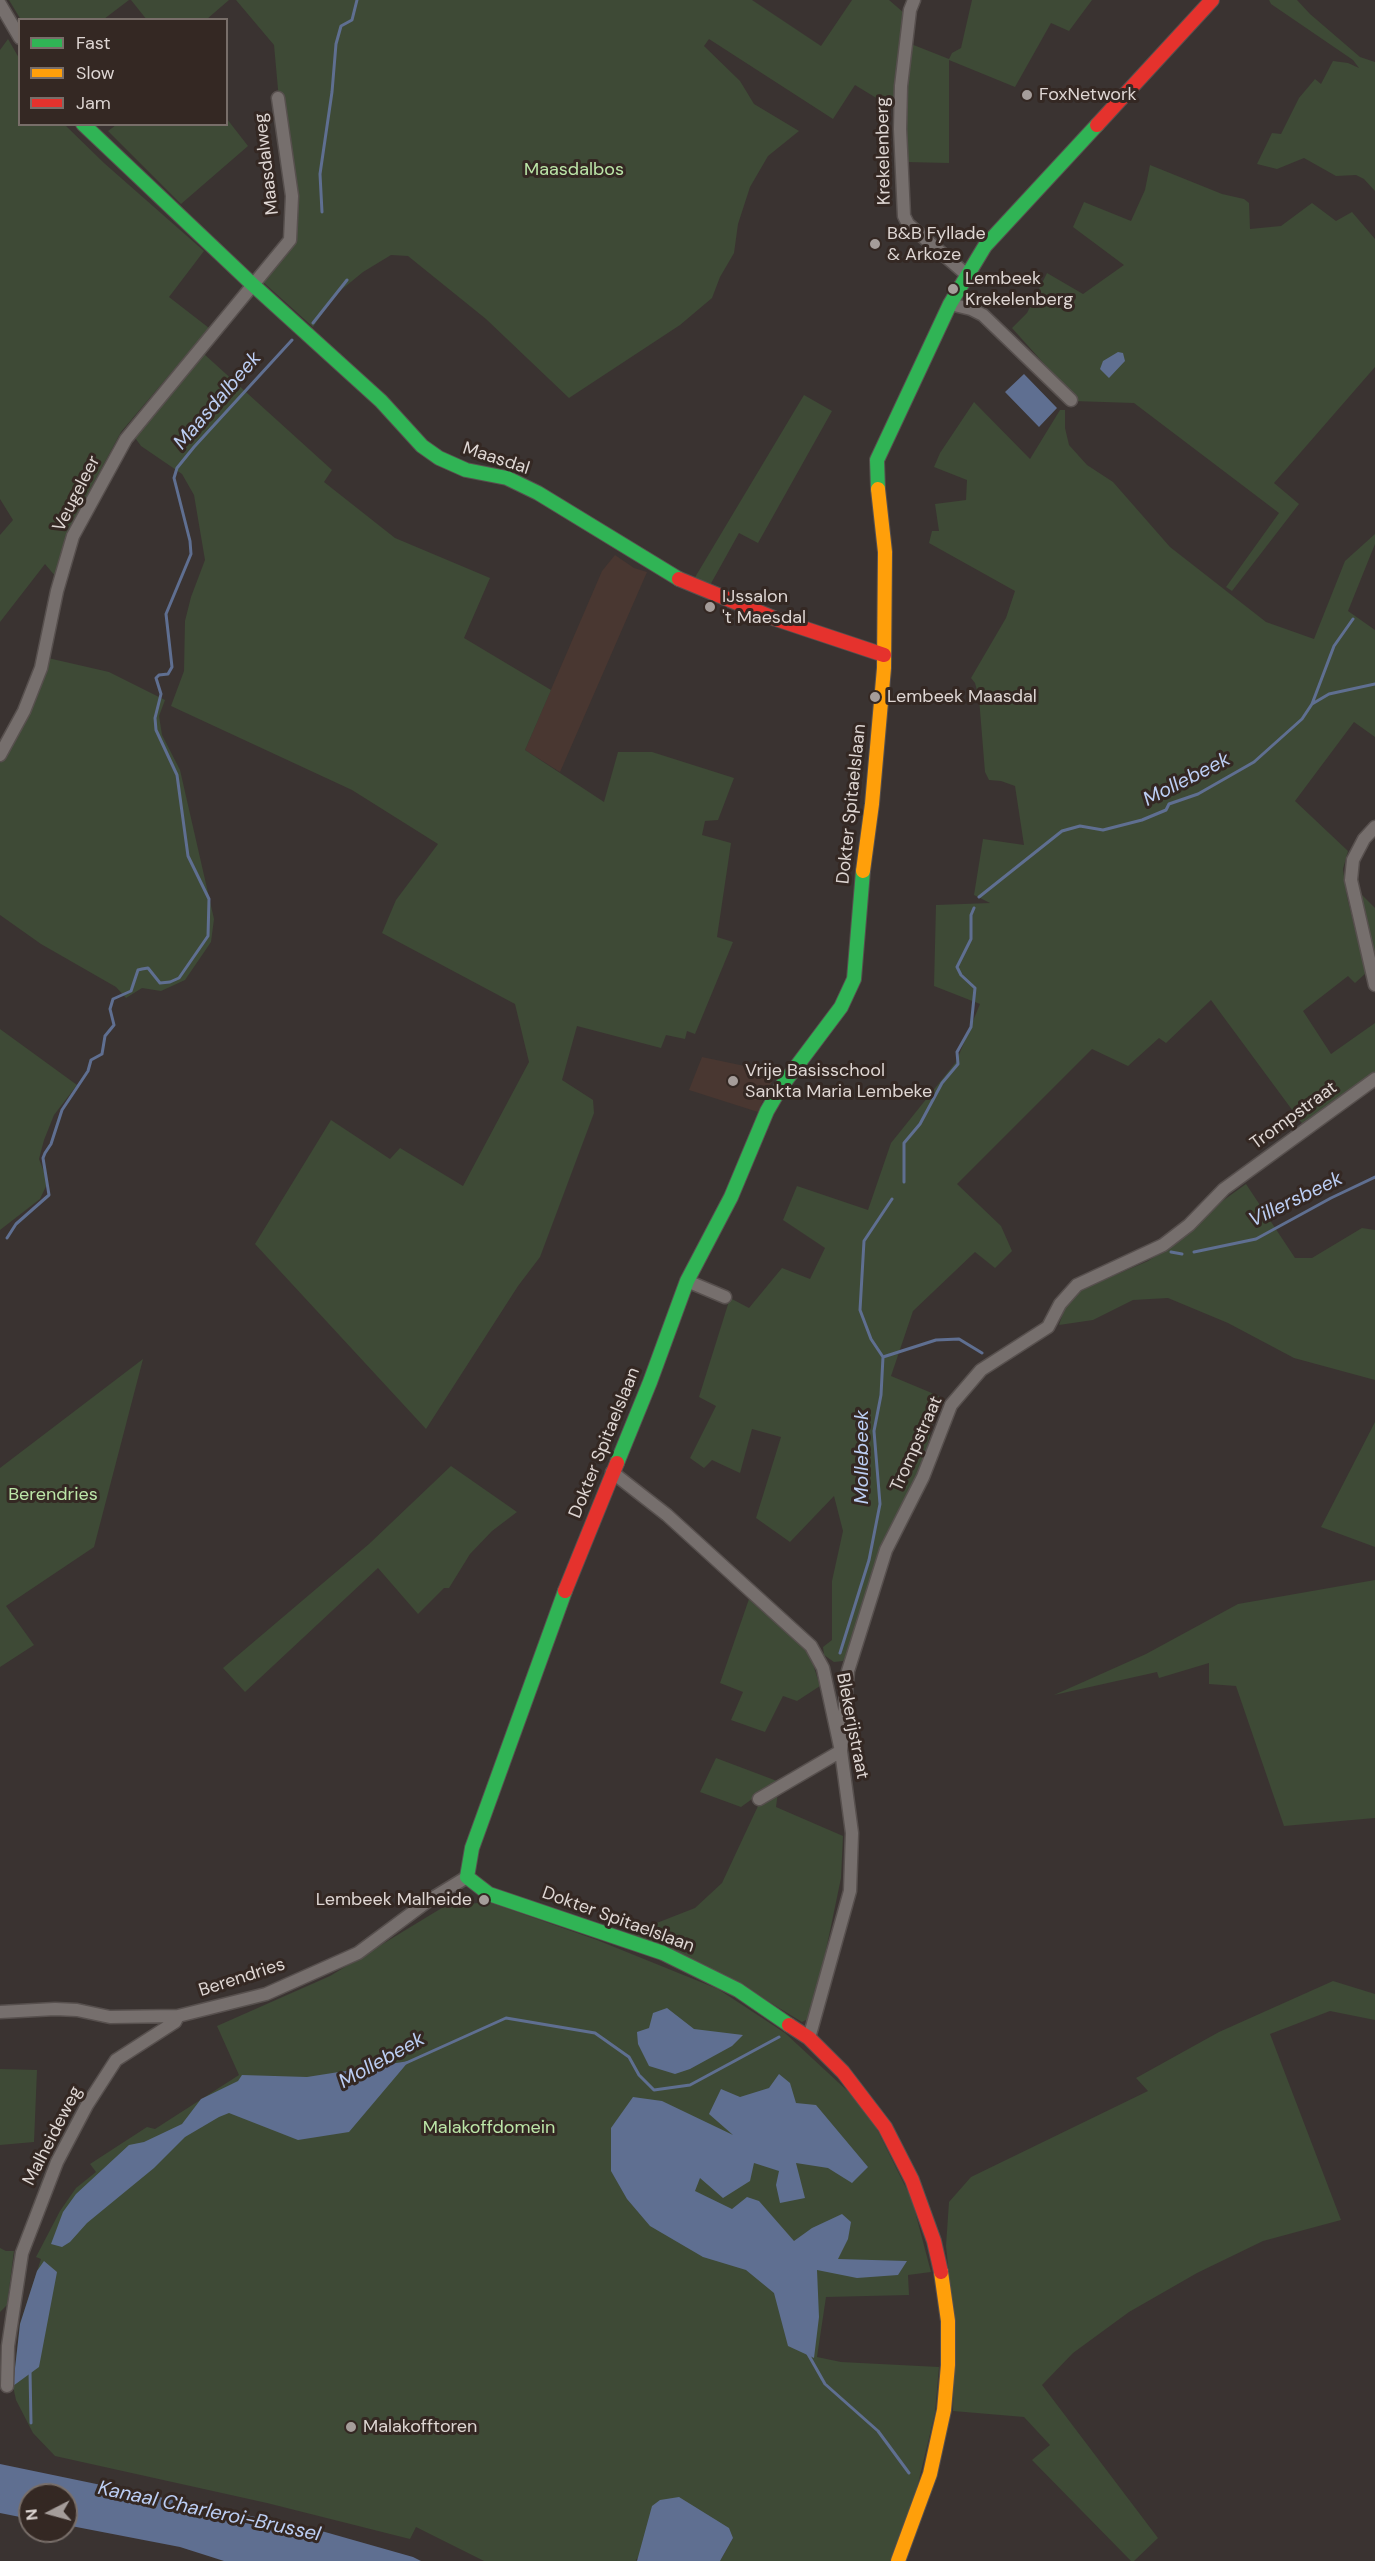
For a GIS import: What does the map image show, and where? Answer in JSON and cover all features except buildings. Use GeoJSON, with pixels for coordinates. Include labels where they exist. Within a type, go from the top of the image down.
{"type":"FeatureCollection","features":[{"type":"Feature","properties":{"kind":"street","name":"Krekelenberg"},"geometry":{"type":"LineString","coordinates":[[914,0],[910,10],[901,86],[904,216],[908,224],[967,275]]}},
{"type":"Feature","properties":{"kind":"street","name":"Dokter Spitaelslaan"},"geometry":{"type":"LineString","coordinates":[[898,2561],[930,2474],[944,2410],[948,2365],[944,2285],[934,2241],[912,2180],[891,2137],[843,2072],[809,2038],[712,1976],[663,1953],[489,1894],[467,1877],[472,1848],[504,1756],[687,1281],[731,1197],[767,1111],[781,1087],[841,1007],[854,979],[860,894],[873,794],[884,655],[885,552],[876,473],[877,460],[950,304],[985,246],[1212,0]]}},
{"type":"Feature","properties":{"kind":"street"},"geometry":{"type":"LineString","coordinates":[[0,4],[18,35]]}},
{"type":"Feature","properties":{"kind":"street","name":"Maasdalweg"},"geometry":{"type":"LineString","coordinates":[[252,284],[290,240],[292,196],[278,98]]}},
{"type":"Feature","properties":{"kind":"street","name":"Maasdal"},"geometry":{"type":"LineString","coordinates":[[84,126],[252,284],[381,400],[422,446],[439,458],[466,470],[507,478],[538,493],[689,585],[776,619],[884,655]]}},
{"type":"Feature","properties":{"kind":"street","name":"Veugeleer"},"geometry":{"type":"LineString","coordinates":[[0,755],[24,711],[41,668],[57,591],[73,536],[126,439],[140,419],[252,284]]}},
{"type":"Feature","properties":{"kind":"street"},"geometry":{"type":"LineString","coordinates":[[950,304],[971,309],[983,315],[1071,400]]}},
{"type":"Feature","properties":{"kind":"street"},"geometry":{"type":"LineString","coordinates":[[1375,827],[1364,839],[1353,860],[1352,880],[1375,985]]}},
{"type":"Feature","properties":{"kind":"street","name":"Trompstraat"},"geometry":{"type":"LineString","coordinates":[[841,1751],[848,1671],[886,1550],[923,1477],[951,1405],[981,1370],[1048,1327],[1060,1304],[1077,1285],[1163,1245],[1189,1225],[1224,1189],[1375,1079]]}},
{"type":"Feature","properties":{"kind":"street"},"geometry":{"type":"LineString","coordinates":[[687,1281],[725,1297]]}},
{"type":"Feature","properties":{"kind":"street","name":"Blekerijstraat"},"geometry":{"type":"LineString","coordinates":[[612,1472],[682,1528],[811,1646],[823,1668],[841,1751],[852,1833],[850,1891],[809,2038]]}},
{"type":"Feature","properties":{"kind":"street"},"geometry":{"type":"LineString","coordinates":[[823,1668],[835,1674],[848,1671]]}},
{"type":"Feature","properties":{"kind":"street"},"geometry":{"type":"LineString","coordinates":[[759,1799],[841,1751]]}},
{"type":"Feature","properties":{"kind":"street","name":"Berendries"},"geometry":{"type":"LineString","coordinates":[[0,2012],[55,2009],[77,2010],[110,2017],[178,2016],[266,1994],[358,1953],[428,1901],[467,1877]]}},
{"type":"Feature","properties":{"kind":"street","name":"Malheideweg"},"geometry":{"type":"LineString","coordinates":[[7,2386],[4,2344],[13,2308],[22,2253],[57,2162],[87,2105],[120,2055],[166,2027],[178,2016]]}},
{"type":"Feature","properties":{"kind":"street"},"geometry":{"type":"LineString","coordinates":[[0,2319],[13,2308]]}},
{"type":"Feature","properties":{"kind":"shaded area"},"geometry":{"type":"Polygon","coordinates":[[[615,555],[634,568],[647,572],[560,772],[525,750],[602,571],[615,555]]]}},
{"type":"Feature","properties":{"kind":"shaded area","name":"Vrije Basisschool Sankta Maria Lembeke"},"geometry":{"type":"Polygon","coordinates":[[[702,1057],[778,1073],[768,1088],[758,1112],[689,1090],[702,1057]]]}},
{"type":"Feature","properties":{"kind":"green space"},"geometry":{"type":"Polygon","coordinates":[[[9,0],[129,0],[105,18],[20,18],[9,0]]]}},
{"type":"Feature","properties":{"kind":"green space"},"geometry":{"type":"Polygon","coordinates":[[[131,0],[229,0],[208,18],[145,18],[131,0]]]}},
{"type":"Feature","properties":{"kind":"green space","name":"Maasdalbos"},"geometry":{"type":"Polygon","coordinates":[[[236,0],[752,0],[821,46],[852,0],[889,0],[904,13],[896,110],[855,85],[833,119],[709,39],[704,46],[740,81],[754,104],[799,131],[768,156],[750,187],[738,224],[734,253],[720,277],[712,298],[680,325],[569,398],[486,319],[408,256],[391,255],[363,272],[335,295],[313,327],[262,281],[292,243],[274,45],[236,0]]]}},
{"type":"Feature","properties":{"kind":"green space"},"geometry":{"type":"Polygon","coordinates":[[[972,0],[1092,0],[1069,31],[1051,23],[1015,87],[949,60],[949,163],[906,162],[903,107],[911,44],[949,59],[952,53],[961,48],[972,0]]]}},
{"type":"Feature","properties":{"kind":"green space"},"geometry":{"type":"Polygon","coordinates":[[[1269,0],[1297,0],[1360,57],[1375,62],[1375,191],[1364,179],[1356,175],[1336,176],[1304,158],[1277,169],[1257,164],[1272,133],[1281,134],[1299,98],[1315,79],[1321,84],[1333,61],[1348,63],[1359,68],[1353,60],[1271,4],[1269,0]]]}},
{"type":"Feature","properties":{"kind":"green space"},"geometry":{"type":"Polygon","coordinates":[[[8,39],[18,56],[18,126],[66,126],[104,163],[204,251],[169,297],[209,328],[121,432],[68,531],[56,577],[45,564],[0,622],[0,535],[13,520],[0,499],[0,50],[8,39]]]}},
{"type":"Feature","properties":{"kind":"green space"},"geometry":{"type":"Polygon","coordinates":[[[228,120],[248,146],[181,204],[108,131],[115,126],[228,126],[228,120]]]}},
{"type":"Feature","properties":{"kind":"green space"},"geometry":{"type":"Polygon","coordinates":[[[1150,165],[1222,194],[1244,199],[1249,203],[1250,229],[1281,226],[1312,203],[1336,221],[1352,212],[1375,239],[1375,367],[1274,483],[1299,504],[1232,591],[1226,587],[1279,513],[1134,403],[1073,401],[1064,386],[1012,328],[1027,313],[1047,273],[1083,294],[1124,265],[1073,227],[1084,202],[1131,221],[1145,190],[1150,165]]]}},
{"type":"Feature","properties":{"kind":"green space"},"geometry":{"type":"Polygon","coordinates":[[[204,354],[332,470],[324,482],[395,538],[490,578],[464,638],[551,690],[525,750],[604,802],[618,752],[652,752],[734,778],[718,820],[705,821],[702,835],[731,843],[717,937],[733,942],[695,1034],[687,1031],[685,1039],[666,1035],[661,1048],[577,1026],[562,1080],[593,1100],[594,1113],[540,1257],[518,1286],[426,1429],[255,1244],[331,1120],[390,1159],[400,1148],[463,1186],[529,1062],[515,1004],[382,933],[396,900],[438,844],[352,790],[171,706],[184,671],[185,621],[205,560],[194,495],[182,474],[141,446],[133,435],[204,354]]]}},
{"type":"Feature","properties":{"kind":"green space"},"geometry":{"type":"Polygon","coordinates":[[[804,395],[832,411],[758,543],[739,533],[709,587],[694,579],[804,395]]]}},
{"type":"Feature","properties":{"kind":"green space"},"geometry":{"type":"Polygon","coordinates":[[[974,402],[1030,459],[1060,410],[1065,410],[1065,428],[1069,445],[1087,465],[1113,482],[1170,547],[1266,622],[1314,639],[1345,561],[1375,534],[1375,544],[1348,611],[1375,630],[1375,737],[1354,722],[1295,801],[1348,851],[1343,869],[1347,897],[1366,973],[1355,983],[1348,976],[1303,1011],[1331,1054],[1375,1023],[1375,1073],[1304,1126],[1211,1000],[1166,1043],[1159,1038],[1128,1066],[1092,1049],[957,1184],[1001,1226],[1012,1251],[995,1268],[975,1252],[913,1311],[891,1376],[939,1396],[916,1484],[886,1534],[851,1646],[843,1661],[834,1662],[824,1655],[823,1647],[832,1640],[832,1581],[843,1531],[834,1496],[790,1542],[756,1518],[781,1437],[752,1429],[740,1473],[712,1460],[704,1468],[690,1458],[716,1406],[699,1397],[730,1298],[749,1308],[782,1268],[810,1279],[825,1248],[783,1220],[797,1186],[868,1210],[891,1143],[956,1062],[980,1004],[934,986],[936,905],[990,903],[974,895],[983,839],[1024,845],[1015,786],[989,780],[985,772],[979,698],[975,683],[971,678],[1006,618],[1015,591],[929,543],[932,531],[939,531],[935,504],[966,500],[967,480],[934,467],[940,453],[974,402]]]}},
{"type":"Feature","properties":{"kind":"green space"},"geometry":{"type":"Polygon","coordinates":[[[48,658],[109,672],[165,700],[159,716],[162,735],[180,770],[214,919],[211,942],[185,980],[161,991],[142,988],[126,998],[116,987],[41,944],[0,915],[0,763],[8,751],[48,658]]]}},
{"type":"Feature","properties":{"kind":"green space"},"geometry":{"type":"Polygon","coordinates":[[[1355,888],[1375,908],[1375,967],[1355,888]]]}},
{"type":"Feature","properties":{"kind":"green space"},"geometry":{"type":"Polygon","coordinates":[[[0,1029],[77,1085],[54,1115],[44,1140],[39,1159],[48,1182],[40,1199],[0,1230],[0,1029]]]}},
{"type":"Feature","properties":{"kind":"green space"},"geometry":{"type":"Polygon","coordinates":[[[1246,1184],[1295,1258],[1312,1258],[1362,1228],[1375,1230],[1375,1380],[1294,1358],[1228,1323],[1168,1298],[1133,1300],[1093,1320],[1059,1325],[1065,1307],[1078,1291],[1148,1261],[1184,1237],[1214,1207],[1246,1184]]]}},
{"type":"Feature","properties":{"kind":"green space","name":"Berendries"},"geometry":{"type":"Polygon","coordinates":[[[143,1359],[94,1547],[6,1606],[34,1645],[0,1667],[0,1468],[143,1359]]]}},
{"type":"Feature","properties":{"kind":"green space"},"geometry":{"type":"Polygon","coordinates":[[[1375,1422],[1375,1547],[1321,1527],[1375,1422]]]}},
{"type":"Feature","properties":{"kind":"green space"},"geometry":{"type":"Polygon","coordinates":[[[451,1466],[517,1512],[492,1531],[470,1554],[449,1588],[444,1588],[418,1614],[378,1568],[245,1692],[223,1668],[369,1544],[451,1466]]]}},
{"type":"Feature","properties":{"kind":"green space"},"geometry":{"type":"Polygon","coordinates":[[[1375,1580],[1375,1818],[1284,1826],[1236,1686],[1209,1684],[1209,1663],[1159,1678],[1157,1672],[1054,1695],[1146,1654],[1238,1604],[1375,1580]]]}},
{"type":"Feature","properties":{"kind":"green space"},"geometry":{"type":"Polygon","coordinates":[[[749,1599],[806,1649],[820,1686],[797,1701],[783,1696],[765,1732],[731,1720],[743,1692],[720,1683],[749,1599]]]}},
{"type":"Feature","properties":{"kind":"green space"},"geometry":{"type":"Polygon","coordinates":[[[716,1758],[777,1781],[741,1807],[700,1792],[716,1758]]]}},
{"type":"Feature","properties":{"kind":"green space"},"geometry":{"type":"Polygon","coordinates":[[[778,1792],[776,1807],[843,1836],[841,1878],[825,1955],[808,2019],[802,2022],[728,1977],[626,1935],[695,1908],[722,1883],[758,1806],[778,1792]]]}},
{"type":"Feature","properties":{"kind":"green space","name":"Malakoffdomein"},"geometry":{"type":"Polygon","coordinates":[[[489,1902],[597,1940],[718,1989],[785,2033],[867,2109],[912,2200],[931,2272],[908,2275],[909,2295],[826,2297],[817,2357],[841,2362],[939,2367],[935,2413],[917,2488],[890,2561],[720,2561],[733,2538],[636,2559],[637,2561],[484,2561],[416,2527],[410,2539],[267,2503],[55,2456],[33,2433],[16,2400],[13,2386],[20,2324],[41,2259],[36,2257],[60,2211],[76,2188],[96,2172],[90,2164],[147,2127],[155,2129],[239,2075],[217,2026],[330,1976],[445,1906],[489,1902]]]}},
{"type":"Feature","properties":{"kind":"green space"},"geometry":{"type":"Polygon","coordinates":[[[1333,1981],[1375,1994],[1375,2020],[1330,2011],[1270,2034],[1341,2220],[1263,2241],[1197,2273],[1129,2312],[1073,2353],[1042,2385],[1158,2538],[1134,2561],[1131,2561],[1032,2460],[1050,2445],[1024,2417],[953,2411],[954,2322],[946,2246],[949,2202],[971,2177],[1148,2091],[1136,2078],[1219,2032],[1333,1981]]]}},
{"type":"Feature","properties":{"kind":"green space"},"geometry":{"type":"Polygon","coordinates":[[[0,2069],[37,2070],[34,2142],[0,2145],[0,2069]]]}},
{"type":"Feature","properties":{"kind":"green space"},"geometry":{"type":"Polygon","coordinates":[[[0,2248],[14,2251],[7,2305],[0,2312],[0,2248]]]}},
{"type":"Feature","properties":{"kind":"water"},"geometry":{"type":"Polygon","coordinates":[[[1118,352],[1123,353],[1125,361],[1109,378],[1100,369],[1103,361],[1118,352]]]}},
{"type":"Feature","properties":{"kind":"water"},"geometry":{"type":"Polygon","coordinates":[[[1024,374],[1057,408],[1039,427],[1005,392],[1024,374]]]}},
{"type":"Feature","properties":{"kind":"water"},"geometry":{"type":"Polygon","coordinates":[[[667,2008],[694,2029],[743,2035],[732,2046],[690,2069],[675,2074],[649,2066],[638,2044],[637,2032],[649,2028],[653,2013],[667,2008]]]}},
{"type":"Feature","properties":{"kind":"water"},"geometry":{"type":"Polygon","coordinates":[[[409,2061],[349,2132],[298,2140],[229,2113],[219,2117],[185,2137],[154,2168],[87,2223],[70,2242],[62,2247],[51,2244],[63,2212],[76,2194],[129,2145],[144,2142],[182,2124],[201,2099],[238,2081],[242,2075],[307,2077],[409,2061]]]}},
{"type":"Feature","properties":{"kind":"water"},"geometry":{"type":"Polygon","coordinates":[[[779,2074],[790,2083],[796,2103],[816,2105],[868,2167],[852,2183],[828,2168],[796,2163],[805,2198],[780,2203],[776,2185],[779,2171],[754,2163],[750,2181],[723,2198],[700,2178],[695,2191],[732,2209],[747,2197],[759,2201],[794,2241],[812,2228],[842,2214],[851,2222],[848,2239],[838,2259],[907,2261],[898,2275],[857,2278],[817,2270],[819,2317],[814,2358],[788,2346],[774,2293],[746,2270],[703,2257],[650,2226],[627,2199],[611,2171],[611,2128],[633,2097],[662,2101],[733,2135],[709,2114],[721,2089],[740,2097],[769,2088],[779,2074]]]}},
{"type":"Feature","properties":{"kind":"water"},"geometry":{"type":"Polygon","coordinates":[[[44,2261],[57,2272],[39,2367],[13,2386],[20,2324],[37,2271],[44,2261]]]}},
{"type":"Feature","properties":{"kind":"water","name":"Kanaal Charleroi-Brussel"},"geometry":{"type":"Polygon","coordinates":[[[0,2464],[318,2530],[421,2561],[224,2561],[180,2547],[78,2527],[78,2483],[18,2483],[18,2517],[0,2513],[0,2464]]]}},
{"type":"Feature","properties":{"kind":"water"},"geometry":{"type":"Polygon","coordinates":[[[679,2497],[729,2528],[733,2538],[720,2561],[637,2561],[652,2506],[660,2500],[679,2497]]]}},
{"type":"Feature","properties":{"kind":"waterway","name":"Maasdalbeek"},"geometry":{"type":"LineString","coordinates":[[322,212],[320,174],[332,92],[336,44],[341,26],[352,20],[357,0]]}},
{"type":"Feature","properties":{"kind":"waterway","name":"Maasdalbeek"},"geometry":{"type":"LineString","coordinates":[[313,323],[347,280]]}},
{"type":"Feature","properties":{"kind":"waterway","name":"Maasdalbeek"},"geometry":{"type":"LineString","coordinates":[[7,1238],[16,1224],[49,1195],[43,1158],[51,1144],[62,1110],[88,1071],[91,1060],[102,1054],[105,1036],[114,1025],[110,1009],[113,999],[131,991],[138,970],[148,968],[160,983],[179,978],[208,936],[209,899],[188,856],[177,775],[156,730],[155,718],[161,694],[156,678],[159,675],[168,674],[172,667],[166,614],[191,554],[190,541],[174,478],[177,468],[194,447],[292,340]]}},
{"type":"Feature","properties":{"kind":"waterway","name":"Mollebeek"},"geometry":{"type":"LineString","coordinates":[[979,897],[1062,831],[1080,826],[1103,830],[1142,820],[1166,810],[1169,804],[1198,794],[1254,762],[1302,719],[1312,704],[1334,646],[1353,619]]}},
{"type":"Feature","properties":{"kind":"waterway"},"geometry":{"type":"LineString","coordinates":[[1312,704],[1329,694],[1375,684]]}},
{"type":"Feature","properties":{"kind":"waterway","name":"Mollebeek"},"geometry":{"type":"LineString","coordinates":[[904,1182],[904,1143],[920,1124],[942,1083],[958,1064],[957,1052],[971,1027],[975,988],[961,975],[957,967],[971,939],[971,915],[974,908]]}},
{"type":"Feature","properties":{"kind":"waterway","name":"Villersbeek"},"geometry":{"type":"LineString","coordinates":[[1194,1252],[1256,1239],[1375,1177]]}},
{"type":"Feature","properties":{"kind":"waterway","name":"Mollebeek"},"geometry":{"type":"LineString","coordinates":[[840,1653],[869,1560],[880,1504],[874,1431],[881,1395],[883,1357],[871,1339],[860,1310],[864,1241],[892,1199]]}},
{"type":"Feature","properties":{"kind":"waterway","name":"Villersbeek"},"geometry":{"type":"LineString","coordinates":[[1171,1252],[1182,1254]]}},
{"type":"Feature","properties":{"kind":"waterway","name":"Villersbeek"},"geometry":{"type":"LineString","coordinates":[[883,1357],[936,1340],[959,1339],[982,1353]]}},
{"type":"Feature","properties":{"kind":"waterway","name":"Mollebeek"},"geometry":{"type":"LineString","coordinates":[[406,2063],[506,2018],[595,2033],[629,2057],[639,2075],[654,2090],[690,2085],[779,2037]]}},
{"type":"Feature","properties":{"kind":"waterway"},"geometry":{"type":"LineString","coordinates":[[808,2354],[825,2384],[878,2431],[909,2473]]}},
{"type":"Feature","properties":{"kind":"waterway","name":"Mollebeek"},"geometry":{"type":"LineString","coordinates":[[30,2371],[31,2423]]}},
{"type":"Feature","properties":{"kind":"traffic: fast"},"geometry":{"type":"LineString","coordinates":[[878,489],[877,460],[950,304],[985,246],[1097,125]]}},
{"type":"Feature","properties":{"kind":"traffic: fast"},"geometry":{"type":"LineString","coordinates":[[85,126],[252,284],[381,401],[422,446],[439,458],[466,470],[507,478],[538,493],[679,579]]}},
{"type":"Feature","properties":{"kind":"traffic: fast"},"geometry":{"type":"LineString","coordinates":[[617,1463],[687,1281],[731,1197],[767,1111],[781,1087],[841,1007],[854,979],[863,871]]}},
{"type":"Feature","properties":{"kind":"traffic: fast"},"geometry":{"type":"LineString","coordinates":[[565,1591],[472,1848],[467,1877],[489,1894],[663,1953],[738,1990],[789,2025]]}},
{"type":"Feature","properties":{"kind":"traffic: slow"},"geometry":{"type":"LineString","coordinates":[[863,871],[872,804],[884,668],[885,552],[878,489]]}},
{"type":"Feature","properties":{"kind":"traffic: slow"},"geometry":{"type":"LineString","coordinates":[[898,2561],[930,2474],[944,2410],[948,2365],[948,2321],[941,2272]]}},
{"type":"Feature","properties":{"kind":"traffic: jam"},"geometry":{"type":"LineString","coordinates":[[1097,125],[1212,0]]}},
{"type":"Feature","properties":{"kind":"traffic: jam"},"geometry":{"type":"LineString","coordinates":[[679,579],[776,619],[884,655]]}},
{"type":"Feature","properties":{"kind":"traffic: jam"},"geometry":{"type":"LineString","coordinates":[[565,1591],[617,1463]]}},
{"type":"Feature","properties":{"kind":"traffic: jam"},"geometry":{"type":"LineString","coordinates":[[789,2025],[809,2038],[843,2072],[885,2127],[912,2180],[934,2241],[941,2272]]}},
{"type":"Feature","properties":{"kind":"place","name":"FoxNetwork"},"geometry":{"type":"Point","coordinates":[1027,95]}},
{"type":"Feature","properties":{"kind":"place","name":"B&B Fyllade & Arkoze"},"geometry":{"type":"Point","coordinates":[875,244]}},
{"type":"Feature","properties":{"kind":"place","name":"Lembeek Krekelenberg"},"geometry":{"type":"Point","coordinates":[953,289]}},
{"type":"Feature","properties":{"kind":"place","name":"IJssalon 't Maesdal"},"geometry":{"type":"Point","coordinates":[710,607]}},
{"type":"Feature","properties":{"kind":"place","name":"Lembeek Maasdal"},"geometry":{"type":"Point","coordinates":[875,697]}},
{"type":"Feature","properties":{"kind":"place","name":"Vrije Basisschool Sankta Maria Lembeke"},"geometry":{"type":"Point","coordinates":[733,1081]}},
{"type":"Feature","properties":{"kind":"place","name":"Lembeek Malheide"},"geometry":{"type":"Point","coordinates":[484,1900]}},
{"type":"Feature","properties":{"kind":"place","name":"Malakofftoren"},"geometry":{"type":"Point","coordinates":[351,2427]}}]}
